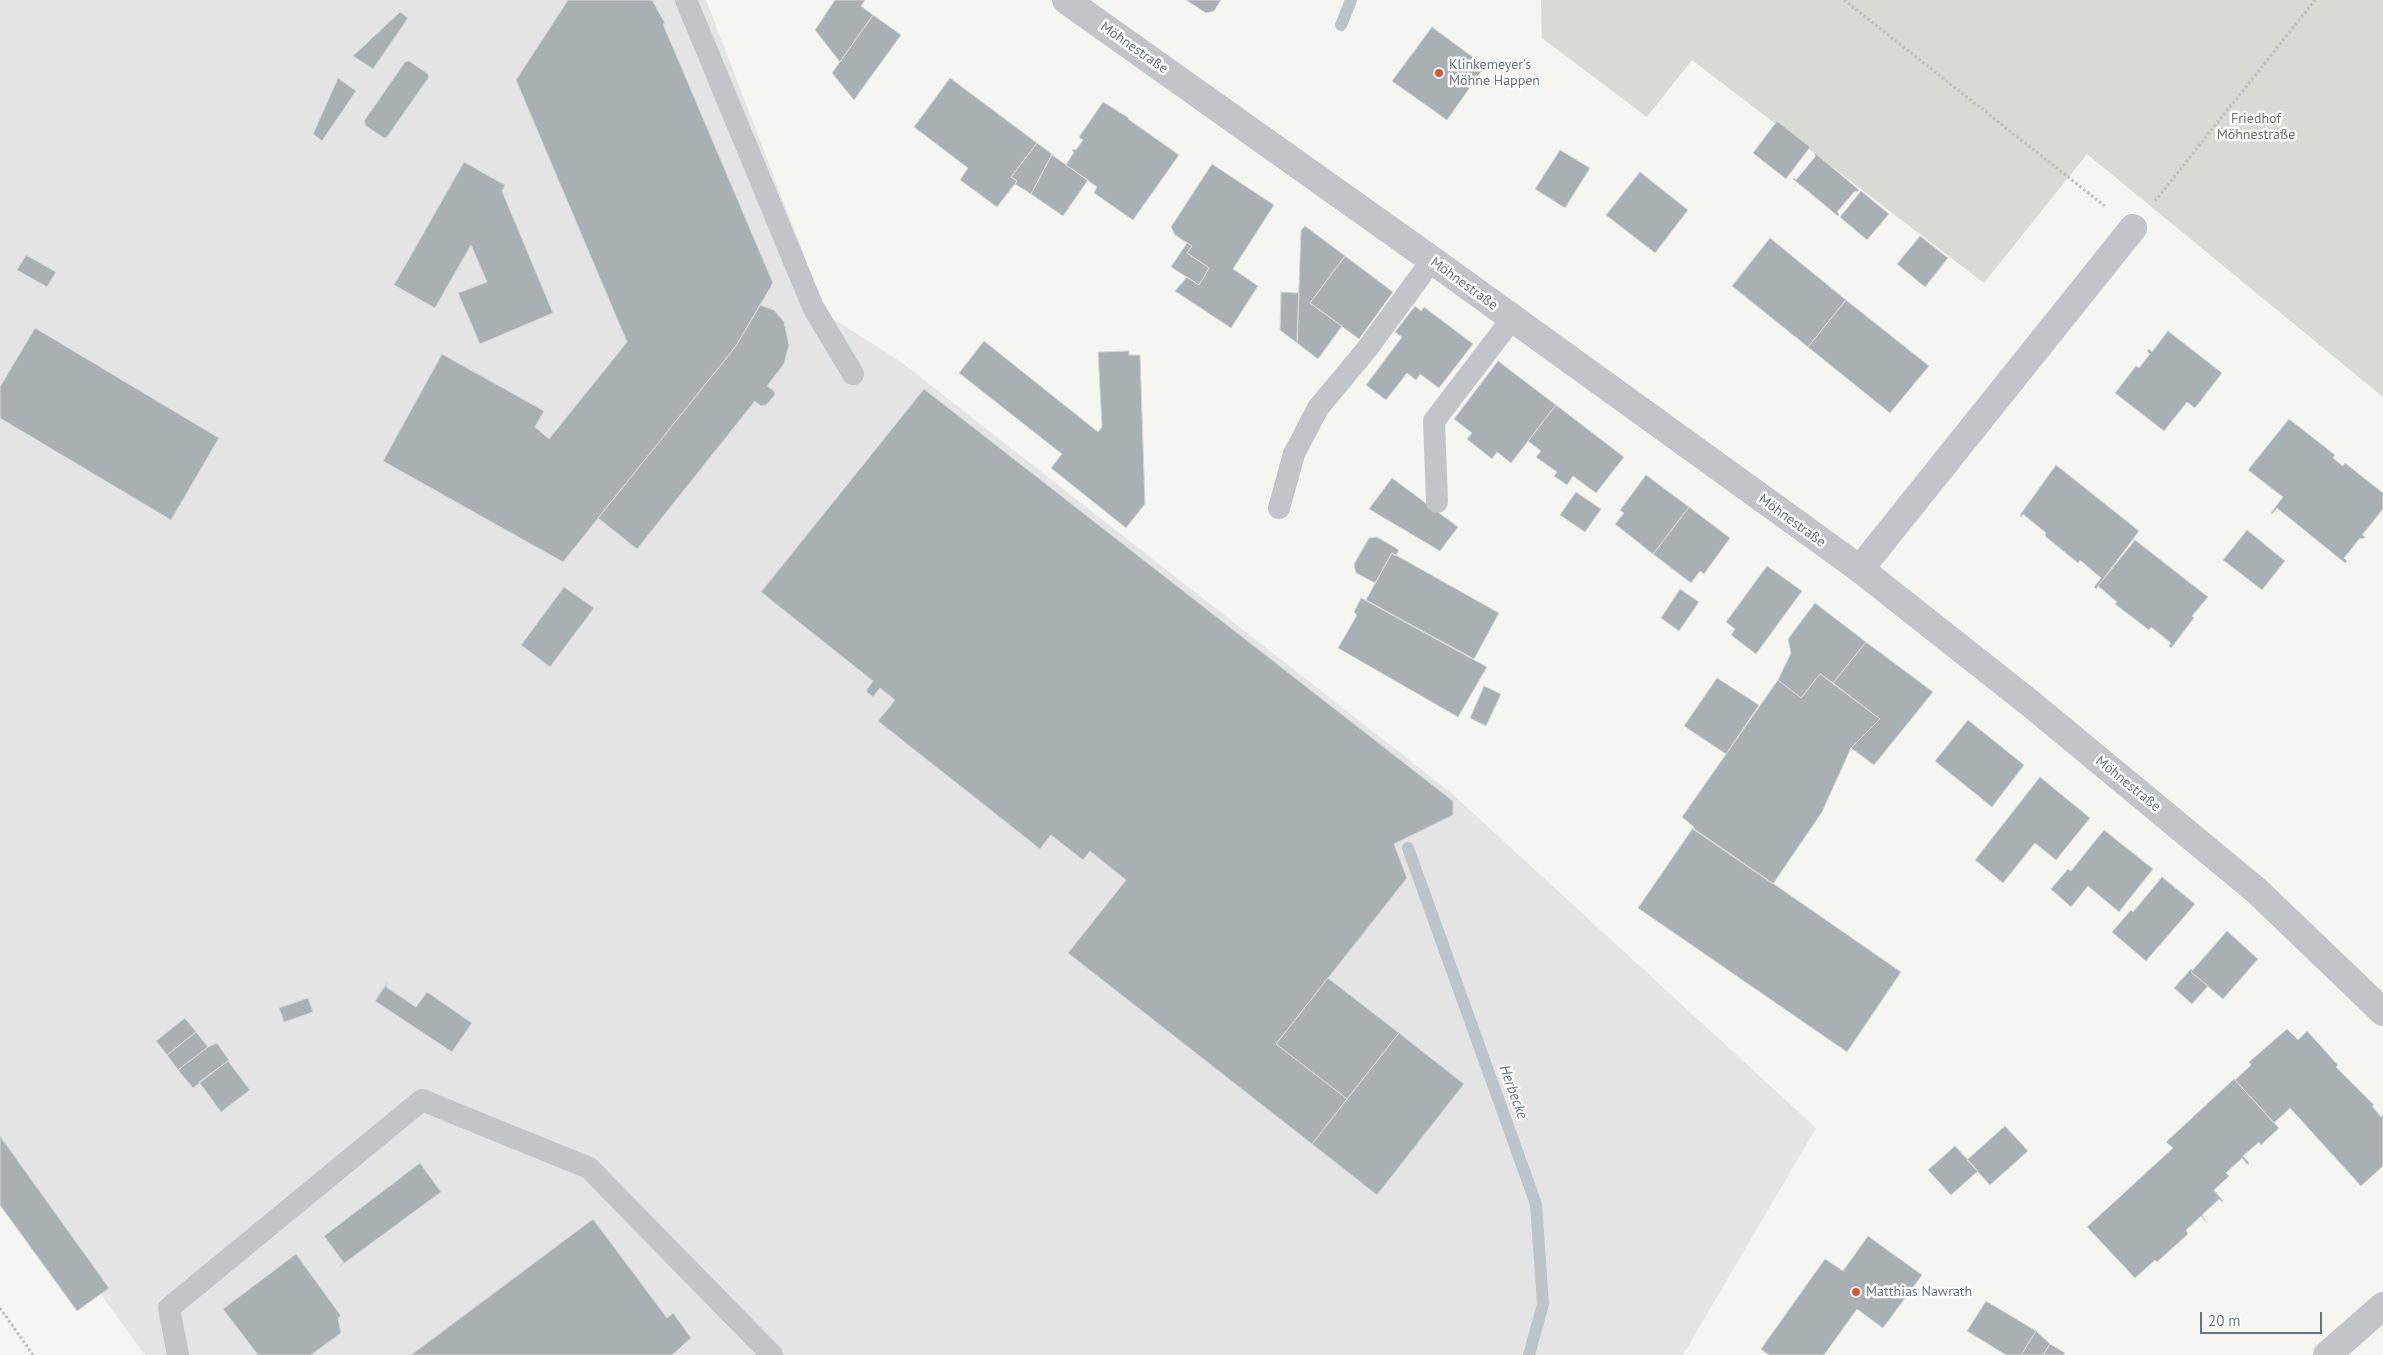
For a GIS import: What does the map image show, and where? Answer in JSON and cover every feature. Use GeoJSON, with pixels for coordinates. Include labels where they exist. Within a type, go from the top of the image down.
{"type":"FeatureCollection","features":[{"type":"Feature","properties":{"kind":"street","name":"Möhnestraße"},"geometry":{"type":"LineString","coordinates":[[1066,0],[1432,260],[1860,569],[2031,704],[2249,885],[2383,1012]]}},
{"type":"Feature","properties":{"kind":"street"},"geometry":{"type":"LineString","coordinates":[[1860,569],[2133,228]]}},
{"type":"Feature","properties":{"kind":"street"},"geometry":{"type":"LineString","coordinates":[[2327,1355],[2383,1306]]}},
{"type":"Feature","properties":{"kind":"lane"},"geometry":{"type":"LineString","coordinates":[[686,0],[813,307],[853,374]]}},
{"type":"Feature","properties":{"kind":"lane"},"geometry":{"type":"LineString","coordinates":[[1279,508],[1294,454],[1318,408],[1367,349],[1432,260]]}},
{"type":"Feature","properties":{"kind":"lane"},"geometry":{"type":"LineString","coordinates":[[1436,502],[1434,421],[1512,319]]}},
{"type":"Feature","properties":{"kind":"lane"},"geometry":{"type":"LineString","coordinates":[[178,1355],[170,1308],[422,1100],[589,1168],[772,1355]]}},
{"type":"Feature","properties":{"kind":"path"},"geometry":{"type":"LineString","coordinates":[[1844,0],[2133,228],[2315,0]]}},
{"type":"Feature","properties":{"kind":"path"},"geometry":{"type":"LineString","coordinates":[[0,1308],[32,1355]]}},
{"type":"Feature","properties":{"kind":"shaded area"},"geometry":{"type":"Polygon","coordinates":[[[0,0],[706,0],[827,315],[901,362],[1449,791],[1816,1128],[1683,1355],[145,1355],[0,1156],[0,0]]]}},
{"type":"Feature","properties":{"kind":"green space","name":"Friedhof Möhnestraße"},"geometry":{"type":"Polygon","coordinates":[[[1541,0],[2383,0],[2383,397],[2087,154],[1984,283],[1692,60],[1647,117],[1542,38],[1541,0]]]}},
{"type":"Feature","properties":{"kind":"building"},"geometry":{"type":"Polygon","coordinates":[[[568,0],[652,0],[665,23],[663,24],[773,283],[736,346],[563,562],[383,461],[442,354],[544,411],[535,427],[549,439],[627,342],[516,80],[568,0]]]}},
{"type":"Feature","properties":{"kind":"building"},"geometry":{"type":"Polygon","coordinates":[[[835,0],[865,0],[861,6],[873,15],[840,62],[815,30],[835,0]]]}},
{"type":"Feature","properties":{"kind":"building"},"geometry":{"type":"Polygon","coordinates":[[[1186,0],[1221,0],[1214,11],[1206,13],[1186,0]]]}},
{"type":"Feature","properties":{"kind":"building"},"geometry":{"type":"Polygon","coordinates":[[[400,12],[408,18],[373,69],[353,56],[400,12]]]}},
{"type":"Feature","properties":{"kind":"building"},"geometry":{"type":"Polygon","coordinates":[[[873,15],[901,35],[854,100],[832,73],[873,15]]]}},
{"type":"Feature","properties":{"kind":"building","name":"Klinkemeyer's Möhne Happen"},"geometry":{"type":"Polygon","coordinates":[[[1432,27],[1485,66],[1447,120],[1392,81],[1432,27]]]}},
{"type":"Feature","properties":{"kind":"building"},"geometry":{"type":"Polygon","coordinates":[[[409,61],[428,74],[429,77],[387,137],[384,138],[366,126],[364,121],[405,62],[409,61]]]}},
{"type":"Feature","properties":{"kind":"building"},"geometry":{"type":"Polygon","coordinates":[[[338,78],[356,91],[322,141],[313,134],[338,78]]]}},
{"type":"Feature","properties":{"kind":"building"},"geometry":{"type":"Polygon","coordinates":[[[950,78],[1037,143],[1011,177],[1017,181],[997,207],[960,180],[968,168],[914,127],[950,78]]]}},
{"type":"Feature","properties":{"kind":"building"},"geometry":{"type":"Polygon","coordinates":[[[1103,102],[1129,118],[1179,155],[1133,220],[1094,193],[1097,187],[1066,165],[1074,152],[1072,151],[1073,149],[1076,150],[1083,140],[1079,137],[1103,102]]]}},
{"type":"Feature","properties":{"kind":"building"},"geometry":{"type":"Polygon","coordinates":[[[1777,121],[1810,147],[1786,179],[1753,153],[1777,121]]]}},
{"type":"Feature","properties":{"kind":"building"},"geometry":{"type":"Polygon","coordinates":[[[1037,143],[1052,154],[1031,194],[1015,184],[1017,181],[1011,177],[1037,143]]]}},
{"type":"Feature","properties":{"kind":"building"},"geometry":{"type":"Polygon","coordinates":[[[1560,150],[1590,168],[1565,208],[1535,189],[1560,150]]]}},
{"type":"Feature","properties":{"kind":"building"},"geometry":{"type":"Polygon","coordinates":[[[1815,153],[1859,190],[1855,191],[1837,212],[1838,216],[1793,179],[1796,180],[1815,157],[1815,153]]]}},
{"type":"Feature","properties":{"kind":"building"},"geometry":{"type":"Polygon","coordinates":[[[1052,155],[1088,180],[1063,216],[1031,194],[1052,155]]]}},
{"type":"Feature","properties":{"kind":"building"},"geometry":{"type":"Polygon","coordinates":[[[464,162],[505,185],[502,191],[553,313],[480,344],[458,293],[487,282],[471,245],[435,308],[394,285],[464,162]]]}},
{"type":"Feature","properties":{"kind":"building"},"geometry":{"type":"Polygon","coordinates":[[[1212,164],[1274,205],[1233,269],[1258,286],[1231,328],[1175,291],[1187,277],[1199,285],[1209,268],[1187,253],[1192,246],[1175,235],[1171,227],[1212,164]]]}},
{"type":"Feature","properties":{"kind":"building"},"geometry":{"type":"Polygon","coordinates":[[[1640,172],[1688,210],[1655,253],[1606,215],[1640,172]]]}},
{"type":"Feature","properties":{"kind":"building"},"geometry":{"type":"Polygon","coordinates":[[[1861,191],[1889,214],[1867,240],[1840,217],[1861,191]]]}},
{"type":"Feature","properties":{"kind":"building"},"geometry":{"type":"Polygon","coordinates":[[[1305,226],[1345,256],[1310,303],[1342,326],[1318,359],[1297,343],[1301,230],[1305,226]]]}},
{"type":"Feature","properties":{"kind":"building"},"geometry":{"type":"Polygon","coordinates":[[[1920,236],[1948,258],[1925,287],[1897,264],[1920,236]]]}},
{"type":"Feature","properties":{"kind":"building"},"geometry":{"type":"Polygon","coordinates":[[[1770,238],[1846,300],[1808,347],[1732,286],[1770,238]]]}},
{"type":"Feature","properties":{"kind":"building"},"geometry":{"type":"Polygon","coordinates":[[[1187,243],[1192,246],[1187,253],[1209,268],[1199,285],[1171,267],[1187,243]]]}},
{"type":"Feature","properties":{"kind":"building"},"geometry":{"type":"Polygon","coordinates":[[[26,255],[56,272],[47,287],[17,270],[26,255]]]}},
{"type":"Feature","properties":{"kind":"building"},"geometry":{"type":"Polygon","coordinates":[[[1345,256],[1393,292],[1359,339],[1310,303],[1345,256]]]}},
{"type":"Feature","properties":{"kind":"building"},"geometry":{"type":"Polygon","coordinates":[[[1281,292],[1299,293],[1297,343],[1280,330],[1281,292]]]}},
{"type":"Feature","properties":{"kind":"building"},"geometry":{"type":"Polygon","coordinates":[[[1846,300],[1929,366],[1890,413],[1808,347],[1846,300]]]}},
{"type":"Feature","properties":{"kind":"building"},"geometry":{"type":"Polygon","coordinates":[[[760,305],[774,310],[784,322],[789,345],[784,364],[767,386],[774,391],[775,395],[766,405],[761,406],[755,401],[637,549],[598,518],[736,346],[760,305]]]}},
{"type":"Feature","properties":{"kind":"building"},"geometry":{"type":"Polygon","coordinates":[[[1415,306],[1421,311],[1424,307],[1473,344],[1439,388],[1420,374],[1416,380],[1407,373],[1386,400],[1366,385],[1402,337],[1395,332],[1415,306]]]}},
{"type":"Feature","properties":{"kind":"building"},"geometry":{"type":"Polygon","coordinates":[[[35,328],[219,438],[171,520],[0,418],[0,387],[35,328]]]}},
{"type":"Feature","properties":{"kind":"building"},"geometry":{"type":"Polygon","coordinates":[[[2168,331],[2222,373],[2195,408],[2187,402],[2164,431],[2115,393],[2136,366],[2139,368],[2150,354],[2147,351],[2149,349],[2152,352],[2168,331]]]}},
{"type":"Feature","properties":{"kind":"building"},"geometry":{"type":"Polygon","coordinates":[[[984,341],[1098,432],[1102,427],[1098,352],[1129,351],[1129,355],[1140,355],[1145,504],[1126,528],[1051,468],[1062,454],[959,373],[984,341]]]}},
{"type":"Feature","properties":{"kind":"building"},"geometry":{"type":"Polygon","coordinates":[[[1498,361],[1556,405],[1511,463],[1497,452],[1492,459],[1467,439],[1472,433],[1454,419],[1498,361]]]}},
{"type":"Feature","properties":{"kind":"building"},"geometry":{"type":"Polygon","coordinates":[[[924,389],[1453,801],[1453,815],[1394,844],[1407,878],[1276,1044],[1347,1099],[1312,1144],[1068,953],[1126,880],[1090,851],[1083,860],[1051,835],[1040,849],[878,721],[895,700],[880,688],[873,697],[866,691],[873,681],[761,592],[924,389]]]}},
{"type":"Feature","properties":{"kind":"building"},"geometry":{"type":"Polygon","coordinates":[[[1556,405],[1624,457],[1596,493],[1573,476],[1567,485],[1554,476],[1557,472],[1536,457],[1541,451],[1528,441],[1556,405]]]}},
{"type":"Feature","properties":{"kind":"building"},"geometry":{"type":"Polygon","coordinates":[[[2289,419],[2335,455],[2333,458],[2343,466],[2345,463],[2383,493],[2383,509],[2362,535],[2365,537],[2363,539],[2360,538],[2344,558],[2347,561],[2345,563],[2277,508],[2272,514],[2283,497],[2248,470],[2289,419]]]}},
{"type":"Feature","properties":{"kind":"building"},"geometry":{"type":"Polygon","coordinates":[[[2056,465],[2139,531],[2096,589],[2094,587],[2101,578],[2080,560],[2078,563],[2045,536],[2046,533],[2023,514],[2021,517],[2020,515],[2056,465]]]}},
{"type":"Feature","properties":{"kind":"building"},"geometry":{"type":"Polygon","coordinates":[[[1646,475],[1689,507],[1653,554],[1615,524],[1624,513],[1620,510],[1646,475]]]}},
{"type":"Feature","properties":{"kind":"building"},"geometry":{"type":"Polygon","coordinates":[[[1392,478],[1458,527],[1440,551],[1369,509],[1392,478]]]}},
{"type":"Feature","properties":{"kind":"building"},"geometry":{"type":"Polygon","coordinates":[[[1576,492],[1601,509],[1585,532],[1560,515],[1576,492]]]}},
{"type":"Feature","properties":{"kind":"building"},"geometry":{"type":"Polygon","coordinates":[[[1689,507],[1730,538],[1704,574],[1700,571],[1691,583],[1653,554],[1689,507]]]}},
{"type":"Feature","properties":{"kind":"building"},"geometry":{"type":"Polygon","coordinates":[[[2247,530],[2285,561],[2262,590],[2223,560],[2247,530]]]}},
{"type":"Feature","properties":{"kind":"building"},"geometry":{"type":"Polygon","coordinates":[[[1377,537],[1399,550],[1395,556],[1392,553],[1375,583],[1356,573],[1354,564],[1369,538],[1377,537]]]}},
{"type":"Feature","properties":{"kind":"building"},"geometry":{"type":"Polygon","coordinates":[[[2135,540],[2208,597],[2192,616],[2194,618],[2171,648],[2169,646],[2171,643],[2151,627],[2149,630],[2115,604],[2117,602],[2098,586],[2135,540]]]}},
{"type":"Feature","properties":{"kind":"building"},"geometry":{"type":"Polygon","coordinates":[[[1392,553],[1499,613],[1474,659],[1366,600],[1392,553]]]}},
{"type":"Feature","properties":{"kind":"building"},"geometry":{"type":"Polygon","coordinates":[[[1767,566],[1802,591],[1756,654],[1731,635],[1735,629],[1726,622],[1767,566]]]}},
{"type":"Feature","properties":{"kind":"building"},"geometry":{"type":"Polygon","coordinates":[[[564,587],[594,608],[550,667],[521,645],[564,587]]]}},
{"type":"Feature","properties":{"kind":"building"},"geometry":{"type":"Polygon","coordinates":[[[1680,589],[1699,602],[1679,631],[1661,618],[1680,589]]]}},
{"type":"Feature","properties":{"kind":"building"},"geometry":{"type":"Polygon","coordinates":[[[1361,598],[1487,667],[1458,717],[1338,648],[1357,615],[1354,612],[1361,598]]]}},
{"type":"Feature","properties":{"kind":"building"},"geometry":{"type":"Polygon","coordinates":[[[1815,603],[1866,642],[1833,683],[1820,674],[1801,698],[1778,680],[1791,653],[1788,639],[1815,603]]]}},
{"type":"Feature","properties":{"kind":"building"},"geometry":{"type":"Polygon","coordinates":[[[1866,642],[1933,692],[1874,765],[1851,748],[1880,719],[1833,683],[1866,642]]]}},
{"type":"Feature","properties":{"kind":"building"},"geometry":{"type":"Polygon","coordinates":[[[1820,674],[1880,719],[1851,748],[1822,812],[1773,884],[1693,829],[1694,827],[1682,817],[1778,680],[1801,698],[1820,674]]]}},
{"type":"Feature","properties":{"kind":"building"},"geometry":{"type":"Polygon","coordinates":[[[1717,678],[1759,705],[1726,754],[1684,726],[1717,678]]]}},
{"type":"Feature","properties":{"kind":"building"},"geometry":{"type":"Polygon","coordinates":[[[1484,686],[1501,694],[1486,726],[1470,718],[1484,686]]]}},
{"type":"Feature","properties":{"kind":"building"},"geometry":{"type":"Polygon","coordinates":[[[1968,720],[2024,765],[1992,807],[1935,761],[1968,720]]]}},
{"type":"Feature","properties":{"kind":"building"},"geometry":{"type":"Polygon","coordinates":[[[2040,777],[2090,818],[2056,860],[2035,843],[2003,883],[1975,860],[2040,777]]]}},
{"type":"Feature","properties":{"kind":"building"},"geometry":{"type":"Polygon","coordinates":[[[1693,828],[1901,972],[1847,1052],[1638,908],[1693,828]]]}},
{"type":"Feature","properties":{"kind":"building"},"geometry":{"type":"Polygon","coordinates":[[[2104,830],[2153,869],[2119,912],[2088,886],[2071,907],[2051,889],[2068,869],[2071,871],[2104,830]]]}},
{"type":"Feature","properties":{"kind":"building"},"geometry":{"type":"Polygon","coordinates":[[[2162,877],[2195,904],[2146,961],[2112,932],[2131,910],[2133,912],[2162,877]]]}},
{"type":"Feature","properties":{"kind":"building"},"geometry":{"type":"Polygon","coordinates":[[[2227,931],[2258,959],[2223,999],[2191,972],[2227,931]]]}},
{"type":"Feature","properties":{"kind":"building"},"geometry":{"type":"Polygon","coordinates":[[[2191,969],[2193,970],[2191,972],[2208,986],[2192,1004],[2174,988],[2191,969]]]}},
{"type":"Feature","properties":{"kind":"building"},"geometry":{"type":"Polygon","coordinates":[[[1328,978],[1399,1033],[1347,1099],[1276,1044],[1328,978]]]}},
{"type":"Feature","properties":{"kind":"building"},"geometry":{"type":"Polygon","coordinates":[[[387,983],[386,987],[416,1007],[427,992],[472,1023],[452,1052],[375,1001],[387,983]]]}},
{"type":"Feature","properties":{"kind":"building"},"geometry":{"type":"Polygon","coordinates":[[[308,998],[313,1012],[284,1022],[279,1008],[308,998]]]}},
{"type":"Feature","properties":{"kind":"building"},"geometry":{"type":"Polygon","coordinates":[[[185,1018],[196,1032],[167,1055],[156,1041],[185,1018]]]}},
{"type":"Feature","properties":{"kind":"building"},"geometry":{"type":"Polygon","coordinates":[[[2287,1029],[2298,1040],[2307,1031],[2338,1065],[2336,1067],[2374,1105],[2372,1106],[2381,1117],[2383,1115],[2383,1166],[2361,1186],[2290,1108],[2274,1123],[2235,1080],[2251,1065],[2249,1062],[2287,1029]]]}},
{"type":"Feature","properties":{"kind":"building"},"geometry":{"type":"Polygon","coordinates":[[[196,1032],[208,1047],[178,1070],[167,1055],[196,1032]]]}},
{"type":"Feature","properties":{"kind":"building"},"geometry":{"type":"Polygon","coordinates":[[[1399,1033],[1464,1084],[1377,1195],[1312,1144],[1399,1033]]]}},
{"type":"Feature","properties":{"kind":"building"},"geometry":{"type":"Polygon","coordinates":[[[217,1043],[229,1060],[193,1088],[178,1070],[208,1047],[217,1043]]]}},
{"type":"Feature","properties":{"kind":"building"},"geometry":{"type":"Polygon","coordinates":[[[228,1061],[250,1090],[221,1112],[199,1082],[228,1061]]]}},
{"type":"Feature","properties":{"kind":"building"},"geometry":{"type":"Polygon","coordinates":[[[2234,1079],[2279,1128],[2261,1145],[2259,1142],[2243,1156],[2249,1163],[2248,1165],[2242,1158],[2226,1173],[2229,1176],[2214,1190],[2223,1201],[2219,1199],[2202,1215],[2207,1223],[2201,1216],[2186,1230],[2188,1234],[2157,1262],[2155,1260],[2135,1278],[2087,1227],[2173,1148],[2166,1142],[2234,1079]]]}},
{"type":"Feature","properties":{"kind":"building"},"geometry":{"type":"Polygon","coordinates":[[[2005,1126],[2028,1151],[1990,1185],[1967,1160],[2005,1126]]]}},
{"type":"Feature","properties":{"kind":"building"},"geometry":{"type":"Polygon","coordinates":[[[0,1136],[109,1288],[77,1311],[0,1205],[0,1136]]]}},
{"type":"Feature","properties":{"kind":"building"},"geometry":{"type":"Polygon","coordinates":[[[1955,1146],[1978,1171],[1951,1195],[1928,1170],[1955,1146]]]}},
{"type":"Feature","properties":{"kind":"building"},"geometry":{"type":"Polygon","coordinates":[[[420,1163],[441,1192],[339,1267],[344,1263],[324,1236],[420,1163]]]}},
{"type":"Feature","properties":{"kind":"building"},"geometry":{"type":"Polygon","coordinates":[[[593,1219],[667,1318],[673,1313],[691,1338],[672,1355],[411,1355],[593,1219]]]}},
{"type":"Feature","properties":{"kind":"building","name":"Matthias Nawrath"},"geometry":{"type":"Polygon","coordinates":[[[1868,1236],[1922,1275],[1883,1328],[1857,1309],[1824,1355],[1769,1355],[1761,1349],[1825,1259],[1843,1271],[1868,1236]]]}},
{"type":"Feature","properties":{"kind":"building"},"geometry":{"type":"Polygon","coordinates":[[[296,1254],[341,1316],[338,1318],[341,1333],[311,1355],[258,1355],[223,1309],[296,1254]]]}},
{"type":"Feature","properties":{"kind":"building"},"geometry":{"type":"Polygon","coordinates":[[[1986,1301],[2036,1331],[2021,1355],[2006,1355],[1967,1331],[1986,1301]]]}},
{"type":"Feature","properties":{"kind":"building"},"geometry":{"type":"Polygon","coordinates":[[[2036,1331],[2050,1344],[2043,1355],[2021,1355],[2036,1331]]]}},
{"type":"Feature","properties":{"kind":"building"},"geometry":{"type":"Polygon","coordinates":[[[2050,1344],[2065,1353],[2064,1355],[2043,1355],[2050,1344]]]}},
{"type":"Feature","properties":{"kind":"waterway"},"geometry":{"type":"LineString","coordinates":[[1341,25],[1351,0]]}},
{"type":"Feature","properties":{"kind":"waterway","name":"Herbecke"},"geometry":{"type":"LineString","coordinates":[[1408,848],[1536,1204],[1543,1304],[1529,1355]]}},
{"type":"Feature","properties":{"kind":"place","name":"Klinkemeyer's Möhne Happen"},"geometry":{"type":"Point","coordinates":[1439,73]}},
{"type":"Feature","properties":{"kind":"place","name":"Matthias Nawrath"},"geometry":{"type":"Point","coordinates":[1856,1292]}}]}
